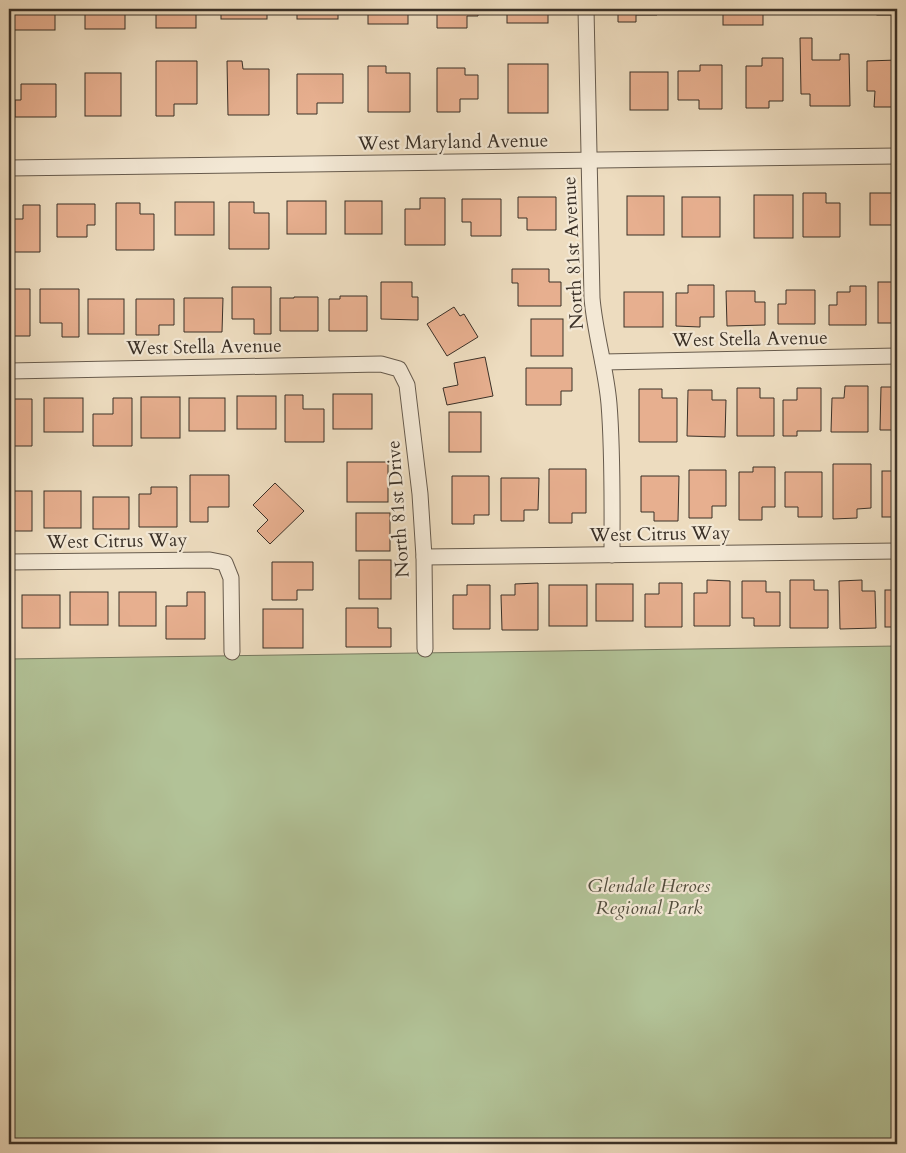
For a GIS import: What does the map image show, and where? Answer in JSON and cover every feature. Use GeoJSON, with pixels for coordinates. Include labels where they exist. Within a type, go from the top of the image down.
{"type":"FeatureCollection","features":[{"type":"Feature","properties":{"kind":"street","name":"North 81st Avenue"},"geometry":{"type":"LineString","coordinates":[[586,9],[592,298],[594,324],[603,362],[609,403],[612,555]]}},
{"type":"Feature","properties":{"kind":"street","name":"West Maryland Avenue"},"geometry":{"type":"LineString","coordinates":[[9,168],[897,156]]}},
{"type":"Feature","properties":{"kind":"street","name":"West Stella Avenue"},"geometry":{"type":"LineString","coordinates":[[603,362],[897,356]]}},
{"type":"Feature","properties":{"kind":"street","name":"West Stella Avenue"},"geometry":{"type":"LineString","coordinates":[[9,371],[381,364],[399,369]]}},
{"type":"Feature","properties":{"kind":"street","name":"North 81st Drive"},"geometry":{"type":"LineString","coordinates":[[399,369],[407,385],[420,494],[424,557],[425,649]]}},
{"type":"Feature","properties":{"kind":"street","name":"West Citrus Way"},"geometry":{"type":"LineString","coordinates":[[424,557],[897,551]]}},
{"type":"Feature","properties":{"kind":"street","name":"West Citrus Way"},"geometry":{"type":"LineString","coordinates":[[9,562],[210,560],[225,563],[231,578],[232,652]]}},
{"type":"Feature","properties":{"kind":"green space","name":"Glendale Heroes Regional Park"},"geometry":{"type":"Polygon","coordinates":[[[897,646],[897,1144],[9,1144],[9,659],[897,646]]]}},
{"type":"Feature","properties":{"kind":"building"},"geometry":{"type":"Polygon","coordinates":[[[14,9],[55,9],[55,30],[14,30],[14,9]]]}},
{"type":"Feature","properties":{"kind":"building"},"geometry":{"type":"Polygon","coordinates":[[[85,9],[125,9],[125,29],[85,29],[85,9]]]}},
{"type":"Feature","properties":{"kind":"building"},"geometry":{"type":"Polygon","coordinates":[[[156,9],[196,9],[196,28],[156,28],[156,9]]]}},
{"type":"Feature","properties":{"kind":"building"},"geometry":{"type":"Polygon","coordinates":[[[221,9],[267,9],[267,19],[221,19],[221,9]]]}},
{"type":"Feature","properties":{"kind":"building"},"geometry":{"type":"Polygon","coordinates":[[[297,9],[338,9],[338,19],[297,19],[297,9]]]}},
{"type":"Feature","properties":{"kind":"building"},"geometry":{"type":"Polygon","coordinates":[[[368,9],[408,9],[408,24],[368,24],[368,9]]]}},
{"type":"Feature","properties":{"kind":"building"},"geometry":{"type":"Polygon","coordinates":[[[437,9],[478,9],[478,16],[467,16],[467,28],[437,28],[437,9]]]}},
{"type":"Feature","properties":{"kind":"building"},"geometry":{"type":"Polygon","coordinates":[[[507,9],[548,9],[548,23],[507,23],[507,9]]]}},
{"type":"Feature","properties":{"kind":"building"},"geometry":{"type":"Polygon","coordinates":[[[618,9],[657,9],[657,15],[636,15],[636,22],[618,22],[618,9]]]}},
{"type":"Feature","properties":{"kind":"building"},"geometry":{"type":"Polygon","coordinates":[[[672,9],[709,9],[709,13],[672,13],[672,9]]]}},
{"type":"Feature","properties":{"kind":"building"},"geometry":{"type":"Polygon","coordinates":[[[723,9],[763,9],[763,25],[723,25],[723,9]]]}},
{"type":"Feature","properties":{"kind":"building"},"geometry":{"type":"Polygon","coordinates":[[[797,9],[808,9],[801,14],[797,9]]]}},
{"type":"Feature","properties":{"kind":"building"},"geometry":{"type":"Polygon","coordinates":[[[877,9],[897,9],[897,15],[877,15],[877,9]]]}},
{"type":"Feature","properties":{"kind":"building"},"geometry":{"type":"Polygon","coordinates":[[[800,38],[812,38],[812,60],[840,60],[840,54],[849,54],[850,106],[810,106],[810,94],[801,94],[800,38]]]}},
{"type":"Feature","properties":{"kind":"building"},"geometry":{"type":"Polygon","coordinates":[[[762,58],[783,58],[783,101],[769,101],[769,108],[746,108],[746,66],[762,66],[762,58]]]}},
{"type":"Feature","properties":{"kind":"building"},"geometry":{"type":"Polygon","coordinates":[[[897,60],[897,107],[874,107],[875,91],[867,91],[867,61],[897,60]]]}},
{"type":"Feature","properties":{"kind":"building"},"geometry":{"type":"Polygon","coordinates":[[[156,61],[197,61],[197,104],[174,104],[174,116],[156,116],[156,61]]]}},
{"type":"Feature","properties":{"kind":"building"},"geometry":{"type":"Polygon","coordinates":[[[227,61],[242,61],[243,69],[269,69],[269,115],[228,115],[227,61]]]}},
{"type":"Feature","properties":{"kind":"building"},"geometry":{"type":"Polygon","coordinates":[[[508,64],[548,64],[548,113],[508,113],[508,64]]]}},
{"type":"Feature","properties":{"kind":"building"},"geometry":{"type":"Polygon","coordinates":[[[700,65],[722,65],[722,109],[699,109],[699,100],[678,100],[678,71],[700,71],[700,65]]]}},
{"type":"Feature","properties":{"kind":"building"},"geometry":{"type":"Polygon","coordinates":[[[368,66],[386,66],[386,73],[410,73],[410,112],[368,112],[368,66]]]}},
{"type":"Feature","properties":{"kind":"building"},"geometry":{"type":"Polygon","coordinates":[[[437,68],[465,68],[465,75],[478,75],[478,99],[460,99],[460,112],[437,112],[437,68]]]}},
{"type":"Feature","properties":{"kind":"building"},"geometry":{"type":"Polygon","coordinates":[[[630,72],[668,72],[668,110],[630,110],[630,72]]]}},
{"type":"Feature","properties":{"kind":"building"},"geometry":{"type":"Polygon","coordinates":[[[85,73],[121,73],[121,116],[85,116],[85,73]]]}},
{"type":"Feature","properties":{"kind":"building"},"geometry":{"type":"Polygon","coordinates":[[[297,74],[343,74],[343,103],[317,103],[317,114],[297,114],[297,74]]]}},
{"type":"Feature","properties":{"kind":"building"},"geometry":{"type":"Polygon","coordinates":[[[21,84],[56,84],[56,117],[15,117],[15,100],[21,100],[21,84]]]}},
{"type":"Feature","properties":{"kind":"building"},"geometry":{"type":"Polygon","coordinates":[[[803,193],[826,193],[826,203],[840,203],[840,237],[803,237],[803,193]]]}},
{"type":"Feature","properties":{"kind":"building"},"geometry":{"type":"Polygon","coordinates":[[[870,193],[897,193],[897,225],[870,225],[870,193]]]}},
{"type":"Feature","properties":{"kind":"building"},"geometry":{"type":"Polygon","coordinates":[[[754,195],[793,195],[793,238],[754,238],[754,195]]]}},
{"type":"Feature","properties":{"kind":"building"},"geometry":{"type":"Polygon","coordinates":[[[627,196],[664,196],[664,235],[627,235],[627,196]]]}},
{"type":"Feature","properties":{"kind":"building"},"geometry":{"type":"Polygon","coordinates":[[[518,197],[556,197],[556,230],[527,230],[527,218],[518,218],[518,197]]]}},
{"type":"Feature","properties":{"kind":"building"},"geometry":{"type":"Polygon","coordinates":[[[682,197],[720,197],[720,237],[682,237],[682,197]]]}},
{"type":"Feature","properties":{"kind":"building"},"geometry":{"type":"Polygon","coordinates":[[[420,198],[445,198],[445,245],[405,245],[405,209],[420,209],[420,198]]]}},
{"type":"Feature","properties":{"kind":"building"},"geometry":{"type":"Polygon","coordinates":[[[462,199],[501,199],[501,236],[471,236],[471,222],[462,222],[462,199]]]}},
{"type":"Feature","properties":{"kind":"building"},"geometry":{"type":"Polygon","coordinates":[[[287,201],[326,201],[326,234],[287,234],[287,201]]]}},
{"type":"Feature","properties":{"kind":"building"},"geometry":{"type":"Polygon","coordinates":[[[345,201],[382,201],[382,234],[345,234],[345,201]]]}},
{"type":"Feature","properties":{"kind":"building"},"geometry":{"type":"Polygon","coordinates":[[[175,202],[214,202],[214,235],[175,235],[175,202]]]}},
{"type":"Feature","properties":{"kind":"building"},"geometry":{"type":"Polygon","coordinates":[[[229,202],[254,202],[254,213],[269,213],[269,249],[229,249],[229,202]]]}},
{"type":"Feature","properties":{"kind":"building"},"geometry":{"type":"Polygon","coordinates":[[[116,203],[140,203],[140,214],[154,214],[154,250],[116,250],[116,203]]]}},
{"type":"Feature","properties":{"kind":"building"},"geometry":{"type":"Polygon","coordinates":[[[57,204],[95,204],[95,225],[87,225],[87,237],[57,237],[57,204]]]}},
{"type":"Feature","properties":{"kind":"building"},"geometry":{"type":"Polygon","coordinates":[[[23,205],[40,205],[40,252],[9,252],[9,219],[23,219],[23,205]]]}},
{"type":"Feature","properties":{"kind":"building"},"geometry":{"type":"Polygon","coordinates":[[[512,269],[549,269],[549,282],[561,282],[561,306],[518,306],[518,283],[512,283],[512,269]]]}},
{"type":"Feature","properties":{"kind":"building"},"geometry":{"type":"Polygon","coordinates":[[[381,282],[412,282],[412,297],[418,297],[418,320],[381,319],[381,282]]]}},
{"type":"Feature","properties":{"kind":"building"},"geometry":{"type":"Polygon","coordinates":[[[878,282],[897,282],[897,323],[878,323],[878,282]]]}},
{"type":"Feature","properties":{"kind":"building"},"geometry":{"type":"Polygon","coordinates":[[[688,285],[714,285],[714,317],[700,317],[700,327],[676,326],[676,293],[688,293],[688,285]]]}},
{"type":"Feature","properties":{"kind":"building"},"geometry":{"type":"Polygon","coordinates":[[[850,286],[866,286],[866,325],[829,325],[829,305],[837,305],[837,292],[850,292],[850,286]]]}},
{"type":"Feature","properties":{"kind":"building"},"geometry":{"type":"Polygon","coordinates":[[[232,287],[271,287],[271,334],[254,334],[254,319],[232,319],[232,287]]]}},
{"type":"Feature","properties":{"kind":"building"},"geometry":{"type":"Polygon","coordinates":[[[9,289],[30,289],[30,336],[14,336],[14,320],[9,320],[9,289]]]}},
{"type":"Feature","properties":{"kind":"building"},"geometry":{"type":"Polygon","coordinates":[[[40,289],[79,289],[79,337],[62,337],[62,323],[40,323],[40,289]]]}},
{"type":"Feature","properties":{"kind":"building"},"geometry":{"type":"Polygon","coordinates":[[[786,290],[815,290],[815,324],[778,324],[778,304],[786,304],[786,290]]]}},
{"type":"Feature","properties":{"kind":"building"},"geometry":{"type":"Polygon","coordinates":[[[726,291],[755,291],[755,302],[765,302],[765,325],[727,326],[726,291]]]}},
{"type":"Feature","properties":{"kind":"building"},"geometry":{"type":"Polygon","coordinates":[[[624,292],[663,292],[663,327],[624,327],[624,292]]]}},
{"type":"Feature","properties":{"kind":"building"},"geometry":{"type":"Polygon","coordinates":[[[340,296],[367,296],[367,331],[329,331],[329,299],[340,299],[340,296]]]}},
{"type":"Feature","properties":{"kind":"building"},"geometry":{"type":"Polygon","coordinates":[[[318,297],[318,331],[280,331],[280,298],[318,297]]]}},
{"type":"Feature","properties":{"kind":"building"},"geometry":{"type":"Polygon","coordinates":[[[184,298],[223,298],[222,332],[184,332],[184,298]]]}},
{"type":"Feature","properties":{"kind":"building"},"geometry":{"type":"Polygon","coordinates":[[[88,299],[124,299],[124,334],[88,334],[88,299]]]}},
{"type":"Feature","properties":{"kind":"building"},"geometry":{"type":"Polygon","coordinates":[[[136,299],[174,299],[174,325],[159,325],[159,335],[136,335],[136,299]]]}},
{"type":"Feature","properties":{"kind":"building"},"geometry":{"type":"Polygon","coordinates":[[[454,307],[460,316],[464,314],[478,337],[447,356],[427,324],[454,307]]]}},
{"type":"Feature","properties":{"kind":"building"},"geometry":{"type":"Polygon","coordinates":[[[531,319],[563,319],[563,356],[531,356],[531,319]]]}},
{"type":"Feature","properties":{"kind":"building"},"geometry":{"type":"Polygon","coordinates":[[[485,357],[493,396],[447,405],[443,388],[458,385],[454,363],[485,357]]]}},
{"type":"Feature","properties":{"kind":"building"},"geometry":{"type":"Polygon","coordinates":[[[526,368],[572,368],[572,391],[561,391],[561,405],[526,405],[526,368]]]}},
{"type":"Feature","properties":{"kind":"building"},"geometry":{"type":"Polygon","coordinates":[[[845,386],[868,386],[868,432],[831,432],[832,398],[844,398],[845,386]]]}},
{"type":"Feature","properties":{"kind":"building"},"geometry":{"type":"Polygon","coordinates":[[[881,387],[897,387],[897,430],[880,430],[881,387]]]}},
{"type":"Feature","properties":{"kind":"building"},"geometry":{"type":"Polygon","coordinates":[[[737,388],[760,388],[760,398],[774,398],[774,436],[737,436],[737,388]]]}},
{"type":"Feature","properties":{"kind":"building"},"geometry":{"type":"Polygon","coordinates":[[[797,388],[821,388],[821,431],[797,431],[797,436],[783,436],[783,400],[797,400],[797,388]]]}},
{"type":"Feature","properties":{"kind":"building"},"geometry":{"type":"Polygon","coordinates":[[[639,389],[662,389],[662,398],[677,398],[677,442],[639,442],[639,389]]]}},
{"type":"Feature","properties":{"kind":"building"},"geometry":{"type":"Polygon","coordinates":[[[688,390],[712,390],[712,400],[726,400],[725,437],[687,436],[688,390]]]}},
{"type":"Feature","properties":{"kind":"building"},"geometry":{"type":"Polygon","coordinates":[[[333,394],[372,394],[372,429],[333,429],[333,394]]]}},
{"type":"Feature","properties":{"kind":"building"},"geometry":{"type":"Polygon","coordinates":[[[285,395],[303,395],[303,409],[324,409],[324,442],[285,442],[285,395]]]}},
{"type":"Feature","properties":{"kind":"building"},"geometry":{"type":"Polygon","coordinates":[[[237,396],[276,396],[276,429],[237,429],[237,396]]]}},
{"type":"Feature","properties":{"kind":"building"},"geometry":{"type":"Polygon","coordinates":[[[141,397],[180,397],[180,438],[141,438],[141,397]]]}},
{"type":"Feature","properties":{"kind":"building"},"geometry":{"type":"Polygon","coordinates":[[[44,398],[83,398],[83,432],[44,432],[44,398]]]}},
{"type":"Feature","properties":{"kind":"building"},"geometry":{"type":"Polygon","coordinates":[[[113,398],[132,398],[132,446],[93,446],[93,414],[113,414],[113,398]]]}},
{"type":"Feature","properties":{"kind":"building"},"geometry":{"type":"Polygon","coordinates":[[[189,398],[225,398],[225,431],[189,431],[189,398]]]}},
{"type":"Feature","properties":{"kind":"building"},"geometry":{"type":"Polygon","coordinates":[[[14,399],[32,399],[32,446],[9,446],[9,414],[14,414],[14,399]]]}},
{"type":"Feature","properties":{"kind":"building"},"geometry":{"type":"Polygon","coordinates":[[[449,412],[481,412],[481,452],[449,452],[449,412]]]}},
{"type":"Feature","properties":{"kind":"building"},"geometry":{"type":"Polygon","coordinates":[[[347,462],[388,462],[388,502],[347,502],[347,462]]]}},
{"type":"Feature","properties":{"kind":"building"},"geometry":{"type":"Polygon","coordinates":[[[833,464],[871,464],[871,508],[857,509],[857,518],[833,519],[833,464]]]}},
{"type":"Feature","properties":{"kind":"building"},"geometry":{"type":"Polygon","coordinates":[[[753,467],[775,467],[775,507],[762,507],[762,520],[739,520],[739,472],[753,472],[753,467]]]}},
{"type":"Feature","properties":{"kind":"building"},"geometry":{"type":"Polygon","coordinates":[[[549,469],[586,469],[586,513],[572,513],[572,523],[549,523],[549,469]]]}},
{"type":"Feature","properties":{"kind":"building"},"geometry":{"type":"Polygon","coordinates":[[[689,470],[726,470],[726,506],[712,506],[712,518],[689,518],[689,470]]]}},
{"type":"Feature","properties":{"kind":"building"},"geometry":{"type":"Polygon","coordinates":[[[882,471],[897,471],[897,517],[882,517],[882,471]]]}},
{"type":"Feature","properties":{"kind":"building"},"geometry":{"type":"Polygon","coordinates":[[[785,472],[822,472],[822,517],[798,517],[798,507],[785,507],[785,472]]]}},
{"type":"Feature","properties":{"kind":"building"},"geometry":{"type":"Polygon","coordinates":[[[190,475],[229,475],[229,507],[208,507],[208,522],[190,522],[190,475]]]}},
{"type":"Feature","properties":{"kind":"building"},"geometry":{"type":"Polygon","coordinates":[[[452,476],[489,476],[489,515],[474,515],[474,524],[452,524],[452,476]]]}},
{"type":"Feature","properties":{"kind":"building"},"geometry":{"type":"Polygon","coordinates":[[[641,476],[679,476],[678,521],[654,521],[654,512],[641,512],[641,476]]]}},
{"type":"Feature","properties":{"kind":"building"},"geometry":{"type":"Polygon","coordinates":[[[501,478],[539,478],[538,510],[524,510],[524,521],[501,521],[501,478]]]}},
{"type":"Feature","properties":{"kind":"building"},"geometry":{"type":"Polygon","coordinates":[[[275,483],[304,511],[270,544],[257,531],[268,520],[253,505],[275,483]]]}},
{"type":"Feature","properties":{"kind":"building"},"geometry":{"type":"Polygon","coordinates":[[[151,487],[177,487],[177,527],[139,527],[139,494],[151,494],[151,487]]]}},
{"type":"Feature","properties":{"kind":"building"},"geometry":{"type":"Polygon","coordinates":[[[9,491],[32,491],[32,531],[9,531],[9,491]]]}},
{"type":"Feature","properties":{"kind":"building"},"geometry":{"type":"Polygon","coordinates":[[[44,491],[81,491],[81,528],[44,528],[44,491]]]}},
{"type":"Feature","properties":{"kind":"building"},"geometry":{"type":"Polygon","coordinates":[[[93,497],[129,497],[129,529],[93,529],[93,497]]]}},
{"type":"Feature","properties":{"kind":"building"},"geometry":{"type":"Polygon","coordinates":[[[356,513],[390,513],[390,551],[356,551],[356,513]]]}},
{"type":"Feature","properties":{"kind":"building"},"geometry":{"type":"Polygon","coordinates":[[[359,560],[391,560],[391,599],[359,599],[359,560]]]}},
{"type":"Feature","properties":{"kind":"building"},"geometry":{"type":"Polygon","coordinates":[[[272,562],[313,562],[313,590],[297,590],[297,600],[272,600],[272,562]]]}},
{"type":"Feature","properties":{"kind":"building"},"geometry":{"type":"Polygon","coordinates":[[[707,580],[730,581],[730,626],[694,626],[694,593],[707,593],[707,580]]]}},
{"type":"Feature","properties":{"kind":"building"},"geometry":{"type":"Polygon","coordinates":[[[790,580],[814,580],[814,590],[828,590],[828,628],[790,628],[790,580]]]}},
{"type":"Feature","properties":{"kind":"building"},"geometry":{"type":"Polygon","coordinates":[[[862,580],[862,591],[875,591],[876,628],[840,629],[839,581],[862,580]]]}},
{"type":"Feature","properties":{"kind":"building"},"geometry":{"type":"Polygon","coordinates":[[[742,581],[766,581],[766,592],[780,592],[780,626],[754,626],[754,618],[742,618],[742,581]]]}},
{"type":"Feature","properties":{"kind":"building"},"geometry":{"type":"Polygon","coordinates":[[[538,583],[538,630],[502,630],[501,595],[515,595],[515,584],[538,583]]]}},
{"type":"Feature","properties":{"kind":"building"},"geometry":{"type":"Polygon","coordinates":[[[659,583],[682,583],[682,627],[645,627],[645,594],[659,594],[659,583]]]}},
{"type":"Feature","properties":{"kind":"building"},"geometry":{"type":"Polygon","coordinates":[[[596,584],[633,584],[633,621],[596,621],[596,584]]]}},
{"type":"Feature","properties":{"kind":"building"},"geometry":{"type":"Polygon","coordinates":[[[467,585],[490,585],[490,629],[453,629],[453,595],[467,595],[467,585]]]}},
{"type":"Feature","properties":{"kind":"building"},"geometry":{"type":"Polygon","coordinates":[[[549,585],[587,585],[587,626],[549,626],[549,585]]]}},
{"type":"Feature","properties":{"kind":"building"},"geometry":{"type":"Polygon","coordinates":[[[885,590],[897,590],[897,627],[885,627],[885,590]]]}},
{"type":"Feature","properties":{"kind":"building"},"geometry":{"type":"Polygon","coordinates":[[[70,592],[108,592],[108,625],[70,625],[70,592]]]}},
{"type":"Feature","properties":{"kind":"building"},"geometry":{"type":"Polygon","coordinates":[[[119,592],[156,592],[156,626],[119,626],[119,592]]]}},
{"type":"Feature","properties":{"kind":"building"},"geometry":{"type":"Polygon","coordinates":[[[187,592],[205,592],[205,639],[166,639],[166,606],[187,606],[187,592]]]}},
{"type":"Feature","properties":{"kind":"building"},"geometry":{"type":"Polygon","coordinates":[[[9,593],[13,593],[13,639],[9,639],[9,593]]]}},
{"type":"Feature","properties":{"kind":"building"},"geometry":{"type":"Polygon","coordinates":[[[22,595],[60,595],[60,628],[22,628],[22,595]]]}},
{"type":"Feature","properties":{"kind":"building"},"geometry":{"type":"Polygon","coordinates":[[[346,608],[378,608],[378,628],[391,628],[391,647],[346,647],[346,608]]]}},
{"type":"Feature","properties":{"kind":"building"},"geometry":{"type":"Polygon","coordinates":[[[263,609],[303,609],[303,648],[263,648],[263,609]]]}}]}
